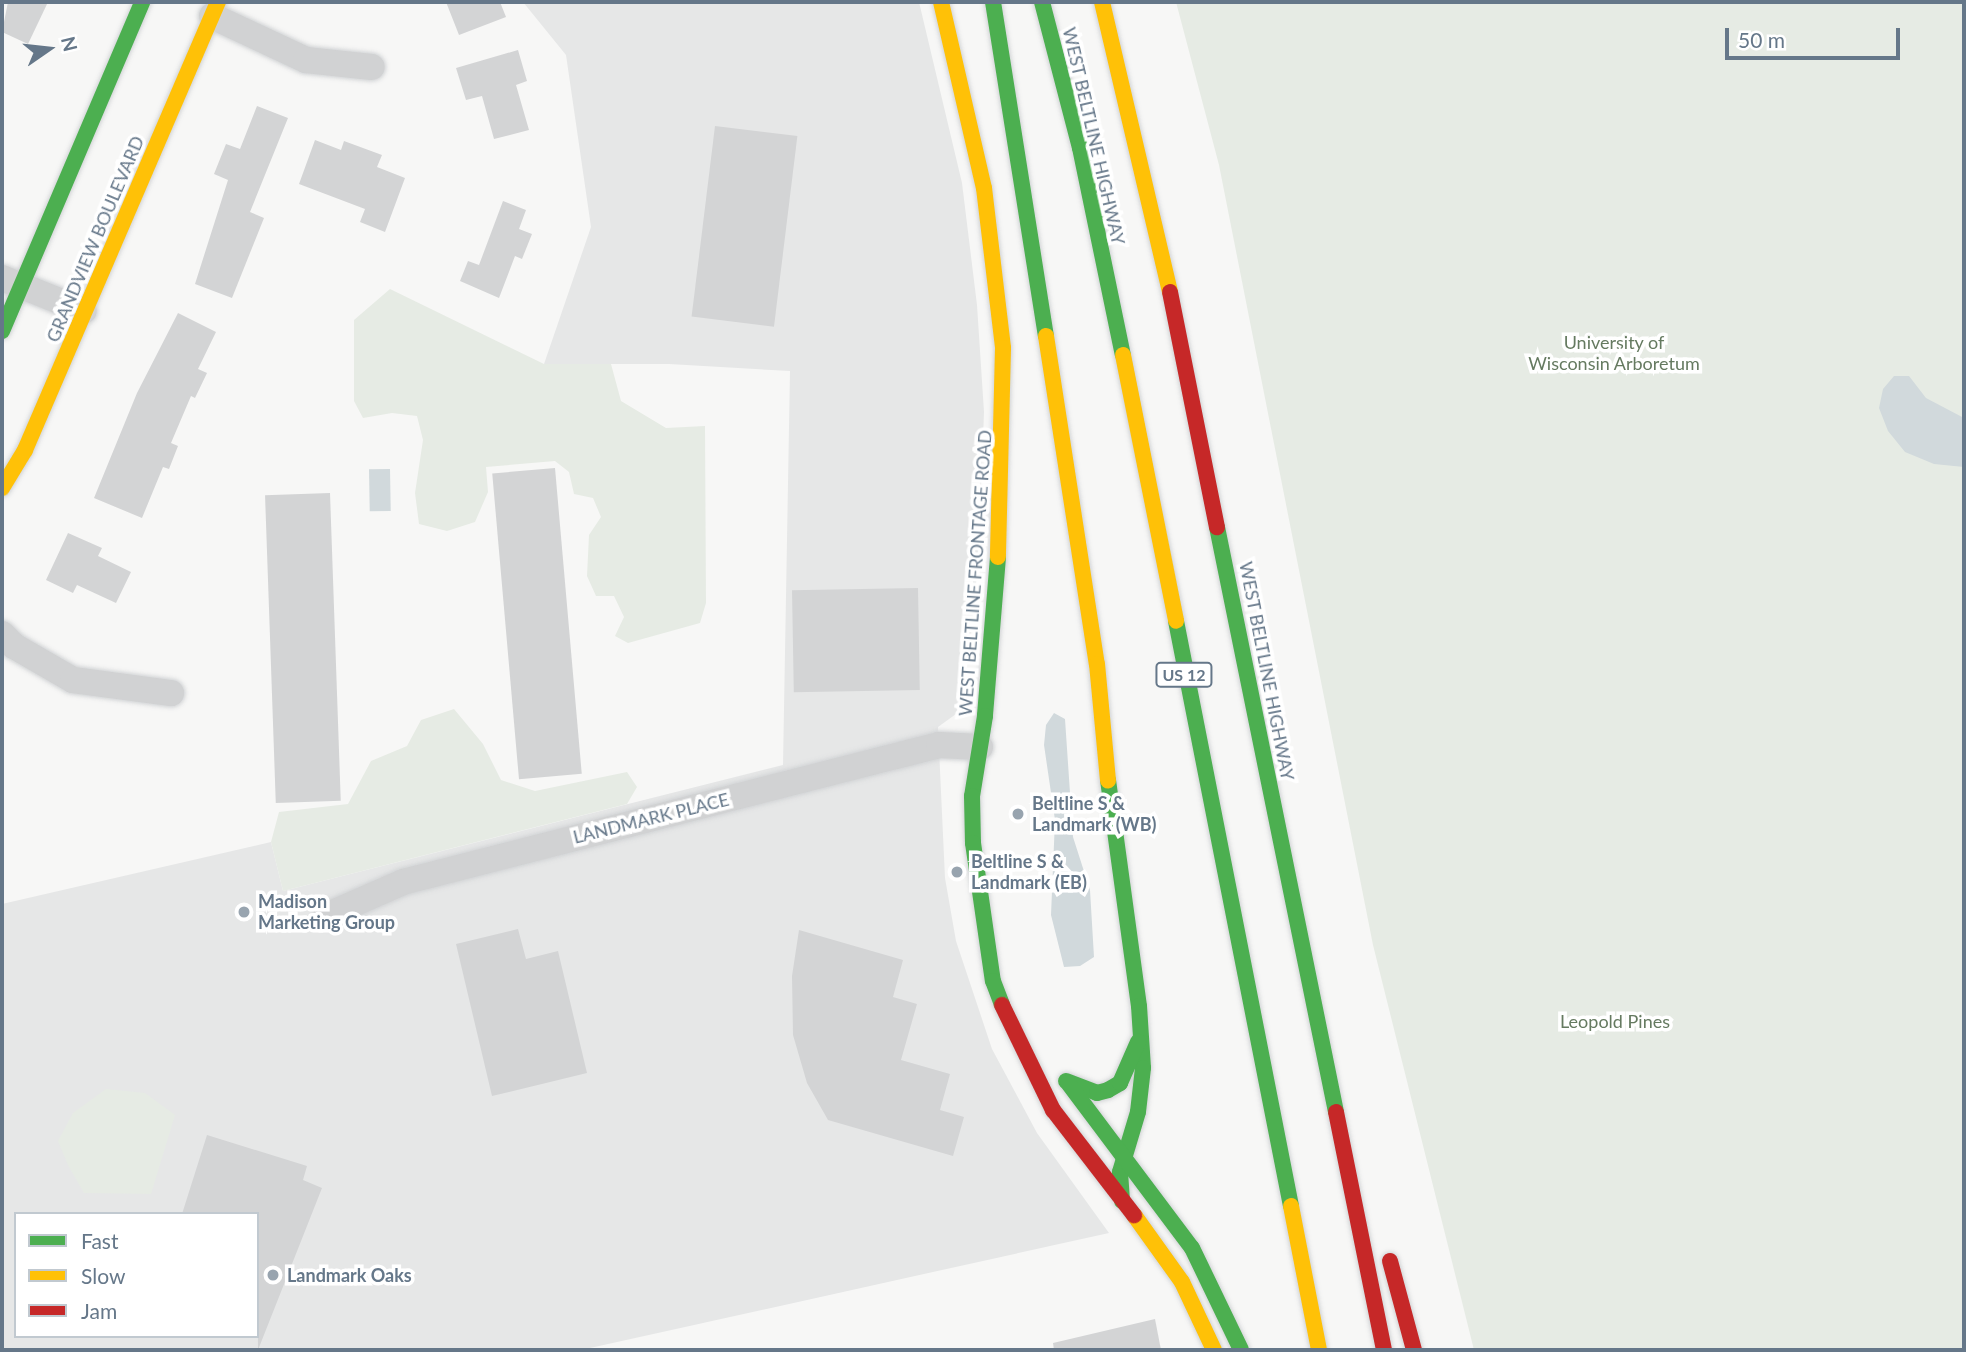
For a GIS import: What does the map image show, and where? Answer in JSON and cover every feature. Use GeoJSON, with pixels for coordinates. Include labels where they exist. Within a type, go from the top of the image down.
{"type":"FeatureCollection","features":[{"type":"Feature","properties":{"kind":"main road"},"geometry":{"type":"LineString","coordinates":[[2,331],[11,282],[142,2]]}},
{"type":"Feature","properties":{"kind":"main road","name":"WEST BELTLINE FRONTAGE ROAD"},"geometry":{"type":"LineString","coordinates":[[942,2],[984,188],[1003,348],[1002,512],[980,747],[972,796],[973,843],[993,981],[1016,1041],[1053,1110],[1182,1282],[1214,1350]]}},
{"type":"Feature","properties":{"kind":"main road"},"geometry":{"type":"LineString","coordinates":[[993,2],[1097,664],[1140,1037],[1143,1068],[1138,1112],[1123,1158],[1122,1200]]}},
{"type":"Feature","properties":{"kind":"main road","name":"WEST BELTLINE HIGHWAY"},"geometry":{"type":"LineString","coordinates":[[1042,2],[1080,148],[1118,330],[1319,1350]]}},
{"type":"Feature","properties":{"kind":"main road","name":"WEST BELTLINE HIGHWAY"},"geometry":{"type":"LineString","coordinates":[[1102,2],[1165,268],[1384,1350]]}},
{"type":"Feature","properties":{"kind":"main road","name":"GRANDVIEW BOULEVARD"},"geometry":{"type":"LineString","coordinates":[[2,488],[25,450],[215,9]]}},
{"type":"Feature","properties":{"kind":"main road"},"geometry":{"type":"LineString","coordinates":[[1302,941],[1371,1192]]}},
{"type":"Feature","properties":{"kind":"main road","name":"WEST BELTLINE FRONTAGE ROAD"},"geometry":{"type":"LineString","coordinates":[[988,942],[1010,971]]}},
{"type":"Feature","properties":{"kind":"main road"},"geometry":{"type":"LineString","coordinates":[[1140,1037],[1120,1083],[1114,1087],[1097,1093],[1063,1076],[1192,1248],[1241,1350]]}},
{"type":"Feature","properties":{"kind":"main road"},"geometry":{"type":"LineString","coordinates":[[1385,1245],[1414,1350]]}},
{"type":"Feature","properties":{"kind":"street"},"geometry":{"type":"LineString","coordinates":[[215,9],[306,60],[372,67]]}},
{"type":"Feature","properties":{"kind":"street"},"geometry":{"type":"LineString","coordinates":[[11,282],[84,312]]}},
{"type":"Feature","properties":{"kind":"street"},"geometry":{"type":"LineString","coordinates":[[2,634],[14,646],[73,680],[171,692]]}},
{"type":"Feature","properties":{"kind":"street","name":"LANDMARK PLACE"},"geometry":{"type":"LineString","coordinates":[[328,915],[403,882],[939,745],[980,747]]}},
{"type":"Feature","properties":{"kind":"shaded area"},"geometry":{"type":"Polygon","coordinates":[[[523,2],[919,2],[962,183],[977,305],[984,412],[978,571],[964,689],[956,714],[938,727],[945,878],[956,941],[992,1049],[1037,1133],[1109,1233],[581,1350],[2,1350],[2,904],[271,842],[283,891],[783,765],[790,371],[669,364],[544,364],[591,227],[566,55],[523,2]]]}},
{"type":"Feature","properties":{"kind":"shaded area"},"geometry":{"type":"Polygon","coordinates":[[[1894,376],[1909,376],[1926,398],[1964,418],[1964,467],[1934,464],[1905,452],[1888,431],[1879,408],[1883,389],[1894,376]]]}},
{"type":"Feature","properties":{"kind":"shaded area"},"geometry":{"type":"Polygon","coordinates":[[[369,469],[390,469],[391,511],[370,511],[369,469]]]}},
{"type":"Feature","properties":{"kind":"shaded area"},"geometry":{"type":"Polygon","coordinates":[[[1054,713],[1065,719],[1073,837],[1090,890],[1094,957],[1080,966],[1064,967],[1051,915],[1055,820],[1044,745],[1046,725],[1054,713]]]}},
{"type":"Feature","properties":{"kind":"green space","name":"University of Wisconsin Arboretum"},"geometry":{"type":"Polygon","coordinates":[[[1176,2],[1964,2],[1964,1350],[1474,1350],[1373,945],[1219,165],[1176,2]]]}},
{"type":"Feature","properties":{"kind":"green space"},"geometry":{"type":"Polygon","coordinates":[[[390,289],[544,364],[611,364],[621,401],[666,428],[705,426],[706,603],[700,623],[628,643],[615,636],[624,617],[614,596],[596,596],[587,576],[589,535],[601,517],[593,498],[574,494],[569,472],[555,461],[486,467],[488,492],[475,522],[447,531],[419,524],[415,493],[423,440],[417,416],[392,413],[363,418],[354,401],[354,320],[390,289]]]}},
{"type":"Feature","properties":{"kind":"green space"},"geometry":{"type":"Polygon","coordinates":[[[454,709],[483,744],[501,780],[535,791],[627,772],[637,787],[627,804],[283,891],[271,842],[279,812],[348,804],[371,761],[407,746],[421,720],[454,709]]]}},
{"type":"Feature","properties":{"kind":"green space"},"geometry":{"type":"Polygon","coordinates":[[[106,1089],[145,1093],[175,1115],[151,1194],[84,1193],[68,1165],[58,1141],[73,1113],[106,1089]]]}},
{"type":"Feature","properties":{"kind":"building"},"geometry":{"type":"Polygon","coordinates":[[[8,2],[48,2],[28,44],[2,32],[8,2]]]}},
{"type":"Feature","properties":{"kind":"building"},"geometry":{"type":"Polygon","coordinates":[[[446,2],[500,2],[506,17],[459,35],[446,2]]]}},
{"type":"Feature","properties":{"kind":"building"},"geometry":{"type":"Polygon","coordinates":[[[518,50],[527,81],[516,85],[529,130],[494,139],[482,96],[466,100],[456,68],[518,50]]]}},
{"type":"Feature","properties":{"kind":"building"},"geometry":{"type":"Polygon","coordinates":[[[257,106],[288,118],[250,212],[264,218],[232,298],[195,284],[228,180],[214,174],[226,144],[240,149],[257,106]]]}},
{"type":"Feature","properties":{"kind":"building"},"geometry":{"type":"Polygon","coordinates":[[[715,126],[797,136],[774,327],[692,317],[715,126]]]}},
{"type":"Feature","properties":{"kind":"building"},"geometry":{"type":"Polygon","coordinates":[[[315,140],[341,150],[344,141],[382,155],[377,167],[405,178],[385,232],[360,222],[365,209],[299,184],[315,140]]]}},
{"type":"Feature","properties":{"kind":"building"},"geometry":{"type":"Polygon","coordinates":[[[503,201],[526,210],[519,229],[532,234],[522,259],[515,256],[499,298],[460,281],[468,261],[479,265],[503,201]]]}},
{"type":"Feature","properties":{"kind":"building"},"geometry":{"type":"Polygon","coordinates":[[[178,313],[216,332],[198,369],[207,373],[195,398],[191,396],[171,443],[178,446],[169,469],[163,467],[142,518],[94,498],[137,393],[178,313]]]}},
{"type":"Feature","properties":{"kind":"building"},"geometry":{"type":"Polygon","coordinates":[[[555,468],[582,774],[519,779],[492,473],[555,468]]]}},
{"type":"Feature","properties":{"kind":"building"},"geometry":{"type":"Polygon","coordinates":[[[330,493],[341,801],[276,803],[265,495],[330,493]]]}},
{"type":"Feature","properties":{"kind":"building"},"geometry":{"type":"Polygon","coordinates":[[[68,533],[102,548],[98,556],[131,572],[116,603],[77,585],[73,593],[46,580],[68,533]]]}},
{"type":"Feature","properties":{"kind":"building"},"geometry":{"type":"Polygon","coordinates":[[[918,588],[920,690],[794,692],[792,590],[918,588]]]}},
{"type":"Feature","properties":{"kind":"building"},"geometry":{"type":"Polygon","coordinates":[[[518,929],[526,959],[558,951],[587,1073],[492,1096],[456,944],[518,929]]]}},
{"type":"Feature","properties":{"kind":"building"},"geometry":{"type":"Polygon","coordinates":[[[799,930],[903,960],[893,997],[917,1004],[901,1060],[950,1074],[940,1110],[964,1117],[953,1156],[828,1120],[807,1083],[793,1035],[792,976],[799,930]]]}},
{"type":"Feature","properties":{"kind":"building","name":"Landmark Oaks"},"geometry":{"type":"Polygon","coordinates":[[[207,1135],[307,1166],[303,1180],[322,1188],[258,1350],[259,1212],[183,1212],[207,1135]]]}},
{"type":"Feature","properties":{"kind":"building"},"geometry":{"type":"Polygon","coordinates":[[[1155,1319],[1161,1350],[1054,1350],[1053,1343],[1155,1319]]]}},
{"type":"Feature","properties":{"kind":"traffic: fast"},"geometry":{"type":"LineString","coordinates":[[2,331],[142,2]]}},
{"type":"Feature","properties":{"kind":"traffic: fast"},"geometry":{"type":"LineString","coordinates":[[993,2],[1046,336]]}},
{"type":"Feature","properties":{"kind":"traffic: fast"},"geometry":{"type":"LineString","coordinates":[[1042,2],[1080,148],[1123,355]]}},
{"type":"Feature","properties":{"kind":"traffic: fast"},"geometry":{"type":"LineString","coordinates":[[1217,527],[1336,1112]]}},
{"type":"Feature","properties":{"kind":"traffic: fast"},"geometry":{"type":"LineString","coordinates":[[998,557],[985,716],[972,796],[973,843],[993,981],[1002,1005]]}},
{"type":"Feature","properties":{"kind":"traffic: fast"},"geometry":{"type":"LineString","coordinates":[[1176,621],[1291,1206]]}},
{"type":"Feature","properties":{"kind":"traffic: fast"},"geometry":{"type":"LineString","coordinates":[[1108,780],[1139,1006],[1143,1068],[1138,1112],[1120,1172],[1122,1201]]}},
{"type":"Feature","properties":{"kind":"traffic: fast"},"geometry":{"type":"LineString","coordinates":[[1066,1081],[1097,1093],[1108,1090],[1120,1083],[1138,1042]]}},
{"type":"Feature","properties":{"kind":"traffic: fast"},"geometry":{"type":"LineString","coordinates":[[1068,1083],[1192,1248],[1241,1350]]}},
{"type":"Feature","properties":{"kind":"traffic: slow"},"geometry":{"type":"LineString","coordinates":[[2,488],[25,450],[218,2]]}},
{"type":"Feature","properties":{"kind":"traffic: slow"},"geometry":{"type":"LineString","coordinates":[[941,2],[984,188],[1003,348],[998,557]]}},
{"type":"Feature","properties":{"kind":"traffic: slow"},"geometry":{"type":"LineString","coordinates":[[1102,2],[1170,292]]}},
{"type":"Feature","properties":{"kind":"traffic: slow"},"geometry":{"type":"LineString","coordinates":[[1046,336],[1097,664],[1108,780]]}},
{"type":"Feature","properties":{"kind":"traffic: slow"},"geometry":{"type":"LineString","coordinates":[[1123,355],[1176,621]]}},
{"type":"Feature","properties":{"kind":"traffic: slow"},"geometry":{"type":"LineString","coordinates":[[1291,1206],[1319,1350]]}},
{"type":"Feature","properties":{"kind":"traffic: slow"},"geometry":{"type":"LineString","coordinates":[[1134,1215],[1182,1282],[1214,1350]]}},
{"type":"Feature","properties":{"kind":"traffic: jam"},"geometry":{"type":"LineString","coordinates":[[1170,292],[1217,527]]}},
{"type":"Feature","properties":{"kind":"traffic: jam"},"geometry":{"type":"LineString","coordinates":[[1002,1005],[1053,1110],[1134,1215]]}},
{"type":"Feature","properties":{"kind":"traffic: jam"},"geometry":{"type":"LineString","coordinates":[[1336,1112],[1384,1350]]}},
{"type":"Feature","properties":{"kind":"traffic: jam"},"geometry":{"type":"LineString","coordinates":[[1390,1261],[1414,1350]]}},
{"type":"Feature","properties":{"kind":"place","name":"Beltline S & Landmark (WB)"},"geometry":{"type":"Point","coordinates":[1018,814]}},
{"type":"Feature","properties":{"kind":"place","name":"Beltline S & Landmark (EB)"},"geometry":{"type":"Point","coordinates":[957,872]}},
{"type":"Feature","properties":{"kind":"place","name":"Madison Marketing Group"},"geometry":{"type":"Point","coordinates":[244,912]}},
{"type":"Feature","properties":{"kind":"place","name":"Landmark Oaks"},"geometry":{"type":"Point","coordinates":[273,1275]}},
{"type":"Feature","properties":{"kind":"park label","name":"Leopold Pines"},"geometry":{"type":"Point","coordinates":[1615,1021]}}]}
